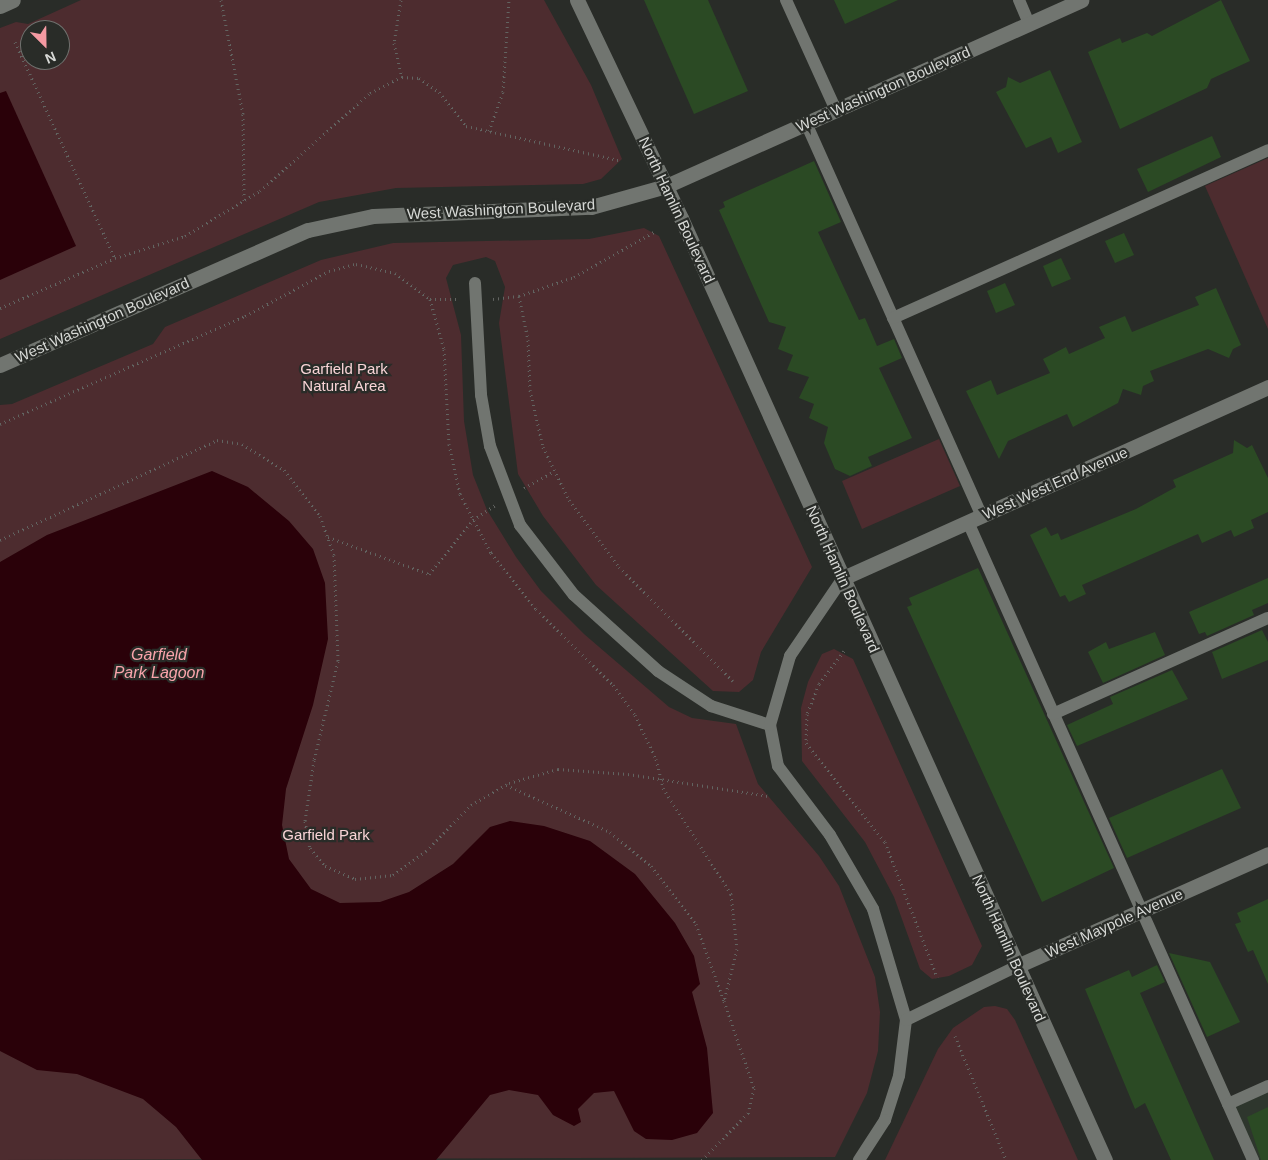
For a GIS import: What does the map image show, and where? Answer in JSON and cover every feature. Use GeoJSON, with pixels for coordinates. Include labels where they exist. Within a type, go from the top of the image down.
{"type":"FeatureCollection","features":[{"type":"Feature","properties":{"kind":"street"},"geometry":{"type":"LineString","coordinates":[[0,6],[13,0]]}},
{"type":"Feature","properties":{"kind":"street","name":"North Hamlin Boulevard"},"geometry":{"type":"LineString","coordinates":[[577,0],[666,186],[1105,1160]]}},
{"type":"Feature","properties":{"kind":"street","name":"West Washington Boulevard"},"geometry":{"type":"LineString","coordinates":[[0,365],[317,227],[373,216],[591,206],[666,186],[1081,0]]}},
{"type":"Feature","properties":{"kind":"street","name":"West West End Avenue"},"geometry":{"type":"LineString","coordinates":[[843,578],[1268,387]]}},
{"type":"Feature","properties":{"kind":"street","name":"West Maypole Avenue"},"geometry":{"type":"LineString","coordinates":[[1017,966],[1268,854]]}},
{"type":"Feature","properties":{"kind":"lane"},"geometry":{"type":"LineString","coordinates":[[786,0],[836,110]]}},
{"type":"Feature","properties":{"kind":"lane"},"geometry":{"type":"LineString","coordinates":[[1018,0],[1029,23]]}},
{"type":"Feature","properties":{"kind":"lane"},"geometry":{"type":"LineString","coordinates":[[806,123],[982,516]]}},
{"type":"Feature","properties":{"kind":"lane"},"geometry":{"type":"LineString","coordinates":[[893,318],[1268,150]]}},
{"type":"Feature","properties":{"kind":"lane"},"geometry":{"type":"LineString","coordinates":[[475,283],[481,395],[490,446],[506,497],[525,533],[574,595],[658,671],[710,706],[770,725]]}},
{"type":"Feature","properties":{"kind":"lane"},"geometry":{"type":"LineString","coordinates":[[968,522],[1140,911],[1253,1160]]}},
{"type":"Feature","properties":{"kind":"lane"},"geometry":{"type":"LineString","coordinates":[[843,578],[790,656],[770,725],[778,766],[830,835],[873,909],[906,1020],[899,1076],[885,1120],[858,1160]]}},
{"type":"Feature","properties":{"kind":"lane"},"geometry":{"type":"LineString","coordinates":[[1053,714],[1268,618]]}},
{"type":"Feature","properties":{"kind":"lane","name":"West Maypole Avenue"},"geometry":{"type":"LineString","coordinates":[[906,1020],[1017,966]]}},
{"type":"Feature","properties":{"kind":"lane"},"geometry":{"type":"LineString","coordinates":[[1228,1104],[1268,1086]]}},
{"type":"Feature","properties":{"kind":"path"},"geometry":{"type":"LineString","coordinates":[[221,0],[243,114],[244,202]]}},
{"type":"Feature","properties":{"kind":"path"},"geometry":{"type":"LineString","coordinates":[[401,0],[394,43],[402,77]]}},
{"type":"Feature","properties":{"kind":"path"},"geometry":{"type":"LineString","coordinates":[[489,131],[503,92],[509,0]]}},
{"type":"Feature","properties":{"kind":"path"},"geometry":{"type":"LineString","coordinates":[[15,42],[115,258]]}},
{"type":"Feature","properties":{"kind":"path"},"geometry":{"type":"LineString","coordinates":[[0,308],[115,258],[185,236],[244,202],[292,166],[370,93],[402,77],[419,78],[439,92],[457,120],[489,131],[618,160]]}},
{"type":"Feature","properties":{"kind":"path"},"geometry":{"type":"LineString","coordinates":[[0,424],[245,316],[329,271],[356,264],[395,273],[430,299],[476,299],[519,296],[574,278],[654,232]]}},
{"type":"Feature","properties":{"kind":"path"},"geometry":{"type":"LineString","coordinates":[[519,296],[528,340],[530,390],[543,447],[569,500],[620,567],[733,681]]}},
{"type":"Feature","properties":{"kind":"path"},"geometry":{"type":"LineString","coordinates":[[430,299],[444,349],[449,444],[460,494],[473,520],[491,553],[536,609],[613,685],[636,715],[661,781],[680,818],[731,894],[737,949],[724,1001]]}},
{"type":"Feature","properties":{"kind":"path"},"geometry":{"type":"LineString","coordinates":[[0,540],[217,440],[242,444],[284,470],[320,516],[334,555],[338,661],[305,821],[310,848],[325,866],[355,879],[393,875],[426,851],[471,805],[506,785],[558,769],[768,796]]}},
{"type":"Feature","properties":{"kind":"path"},"geometry":{"type":"LineString","coordinates":[[327,537],[430,574],[473,520],[506,497],[555,471]]}},
{"type":"Feature","properties":{"kind":"path"},"geometry":{"type":"LineString","coordinates":[[844,651],[819,684],[807,714],[806,743],[885,842],[938,976]]}},
{"type":"Feature","properties":{"kind":"path"},"geometry":{"type":"LineString","coordinates":[[506,785],[610,832],[651,866],[696,924],[754,1088],[748,1113],[702,1160]]}},
{"type":"Feature","properties":{"kind":"path"},"geometry":{"type":"LineString","coordinates":[[955,1036],[1006,1160]]}},
{"type":"Feature","properties":{"kind":"shaded area"},"geometry":{"type":"Polygon","coordinates":[[[1268,1086],[1268,1160],[1253,1160],[1228,1104],[1268,1086]]]}},
{"type":"Feature","properties":{"kind":"green space"},"geometry":{"type":"Polygon","coordinates":[[[81,0],[544,0],[591,85],[622,159],[601,179],[583,184],[396,188],[319,202],[0,339],[0,28],[16,22],[20,23],[20,70],[70,70],[70,20],[37,20],[81,0]]]}},
{"type":"Feature","properties":{"kind":"green space"},"geometry":{"type":"Polygon","coordinates":[[[1268,158],[1268,329],[1205,186],[1268,158]]]}},
{"type":"Feature","properties":{"kind":"green space","name":"Garfield Park"},"geometry":{"type":"Polygon","coordinates":[[[644,228],[659,236],[812,567],[761,652],[753,680],[739,692],[713,691],[596,585],[543,516],[518,474],[499,323],[505,287],[495,261],[486,257],[453,265],[446,278],[461,335],[464,421],[473,475],[487,510],[516,557],[541,591],[584,634],[669,707],[692,718],[736,724],[758,784],[819,856],[839,886],[875,977],[880,1012],[878,1051],[867,1093],[835,1157],[0,1160],[0,405],[12,404],[153,344],[165,327],[321,260],[393,243],[589,239],[644,228]]]}},
{"type":"Feature","properties":{"kind":"green space"},"geometry":{"type":"Polygon","coordinates":[[[939,439],[960,486],[862,529],[842,481],[939,439]]]}},
{"type":"Feature","properties":{"kind":"green space"},"geometry":{"type":"Polygon","coordinates":[[[834,649],[853,659],[982,946],[972,965],[949,976],[932,979],[920,969],[894,897],[865,842],[802,761],[801,708],[808,682],[822,654],[834,649]]]}},
{"type":"Feature","properties":{"kind":"green space"},"geometry":{"type":"Polygon","coordinates":[[[995,1006],[1007,1009],[1015,1020],[1078,1160],[885,1160],[938,1049],[953,1028],[984,1007],[995,1006]]]}},
{"type":"Feature","properties":{"kind":"water"},"geometry":{"type":"Polygon","coordinates":[[[6,91],[76,246],[0,280],[0,93],[6,91]]]}},
{"type":"Feature","properties":{"kind":"water","name":"Garfield Park Lagoon"},"geometry":{"type":"Polygon","coordinates":[[[212,471],[248,487],[289,521],[313,549],[325,583],[328,639],[313,705],[286,789],[282,825],[289,859],[311,889],[340,903],[380,902],[409,892],[453,864],[490,827],[510,821],[544,826],[590,841],[635,874],[675,923],[694,956],[700,984],[692,992],[707,1048],[713,1113],[697,1133],[672,1140],[646,1139],[634,1131],[614,1091],[594,1093],[578,1109],[581,1122],[574,1126],[553,1115],[538,1095],[509,1090],[490,1095],[436,1160],[202,1160],[176,1127],[143,1099],[77,1074],[37,1070],[0,1051],[0,562],[47,535],[212,471]]]}},
{"type":"Feature","properties":{"kind":"building"},"geometry":{"type":"Polygon","coordinates":[[[644,0],[708,0],[748,91],[694,114],[644,0]]]}},
{"type":"Feature","properties":{"kind":"building"},"geometry":{"type":"Polygon","coordinates":[[[834,0],[898,0],[845,24],[834,0]]]}},
{"type":"Feature","properties":{"kind":"building"},"geometry":{"type":"Polygon","coordinates":[[[1221,0],[1250,61],[1211,79],[1207,88],[1120,129],[1088,52],[1120,38],[1122,43],[1147,33],[1152,36],[1221,0]]]}},
{"type":"Feature","properties":{"kind":"building"},"geometry":{"type":"Polygon","coordinates":[[[1050,70],[1082,142],[1058,153],[1051,137],[1026,148],[996,92],[1006,87],[1008,77],[1020,83],[1050,70]]]}},
{"type":"Feature","properties":{"kind":"building"},"geometry":{"type":"Polygon","coordinates":[[[1212,136],[1221,157],[1148,192],[1137,169],[1212,136]]]}},
{"type":"Feature","properties":{"kind":"building"},"geometry":{"type":"Polygon","coordinates":[[[814,161],[841,222],[818,232],[859,320],[865,318],[877,346],[894,339],[902,358],[879,368],[912,438],[868,457],[872,466],[850,476],[835,469],[824,443],[828,427],[809,418],[814,404],[799,398],[809,377],[787,370],[793,355],[778,349],[786,327],[769,322],[719,210],[725,207],[723,202],[814,161]]]}},
{"type":"Feature","properties":{"kind":"building"},"geometry":{"type":"Polygon","coordinates":[[[1124,233],[1134,255],[1115,263],[1105,241],[1124,233]]]}},
{"type":"Feature","properties":{"kind":"building"},"geometry":{"type":"Polygon","coordinates":[[[1061,258],[1071,279],[1052,287],[1043,266],[1061,258]]]}},
{"type":"Feature","properties":{"kind":"building"},"geometry":{"type":"Polygon","coordinates":[[[1005,283],[1015,305],[996,313],[987,291],[1005,283]]]}},
{"type":"Feature","properties":{"kind":"building"},"geometry":{"type":"Polygon","coordinates":[[[1216,288],[1241,345],[1233,349],[1229,358],[1208,349],[1150,371],[1154,381],[1143,386],[1141,395],[1123,389],[1118,403],[1073,427],[1067,414],[1008,441],[999,459],[966,391],[991,380],[997,395],[1050,373],[1043,359],[1066,347],[1069,354],[1105,338],[1099,327],[1125,316],[1132,332],[1199,305],[1195,297],[1216,288]]]}},
{"type":"Feature","properties":{"kind":"building"},"geometry":{"type":"Polygon","coordinates":[[[1234,440],[1247,448],[1252,445],[1268,478],[1268,512],[1251,520],[1254,528],[1234,537],[1231,530],[1202,543],[1198,534],[1082,585],[1086,594],[1069,602],[1065,595],[1060,597],[1030,535],[1046,527],[1051,536],[1058,533],[1061,540],[1136,509],[1176,487],[1173,480],[1233,453],[1234,440]]]}},
{"type":"Feature","properties":{"kind":"building"},"geometry":{"type":"Polygon","coordinates":[[[978,568],[1114,868],[1042,902],[907,607],[912,605],[909,598],[978,568]]]}},
{"type":"Feature","properties":{"kind":"building"},"geometry":{"type":"Polygon","coordinates":[[[1268,578],[1268,603],[1252,610],[1254,615],[1207,636],[1205,632],[1199,634],[1189,612],[1268,578]]]}},
{"type":"Feature","properties":{"kind":"building"},"geometry":{"type":"Polygon","coordinates":[[[1262,630],[1268,642],[1268,660],[1222,679],[1212,652],[1262,630]]]}},
{"type":"Feature","properties":{"kind":"building"},"geometry":{"type":"Polygon","coordinates":[[[1155,632],[1165,655],[1103,683],[1088,652],[1106,642],[1109,649],[1155,632]]]}},
{"type":"Feature","properties":{"kind":"building"},"geometry":{"type":"Polygon","coordinates":[[[1172,670],[1188,699],[1077,746],[1067,725],[1113,704],[1110,697],[1172,670]]]}},
{"type":"Feature","properties":{"kind":"building"},"geometry":{"type":"Polygon","coordinates":[[[1222,769],[1241,808],[1127,858],[1109,818],[1222,769]]]}},
{"type":"Feature","properties":{"kind":"building"},"geometry":{"type":"Polygon","coordinates":[[[1268,899],[1268,984],[1253,950],[1248,952],[1235,924],[1241,922],[1237,913],[1268,899]]]}},
{"type":"Feature","properties":{"kind":"building"},"geometry":{"type":"Polygon","coordinates":[[[1169,953],[1210,962],[1240,1022],[1207,1037],[1169,953]]]}},
{"type":"Feature","properties":{"kind":"building"},"geometry":{"type":"Polygon","coordinates":[[[1157,965],[1165,982],[1140,993],[1214,1160],[1171,1160],[1145,1103],[1135,1109],[1085,989],[1129,970],[1132,977],[1157,965]]]}},
{"type":"Feature","properties":{"kind":"building"},"geometry":{"type":"Polygon","coordinates":[[[1268,1107],[1268,1160],[1261,1160],[1247,1117],[1268,1107]]]}},
{"type":"Feature","properties":{"kind":"park label","name":"Garfield Park Natural Area"},"geometry":{"type":"Point","coordinates":[344,376]}}]}
